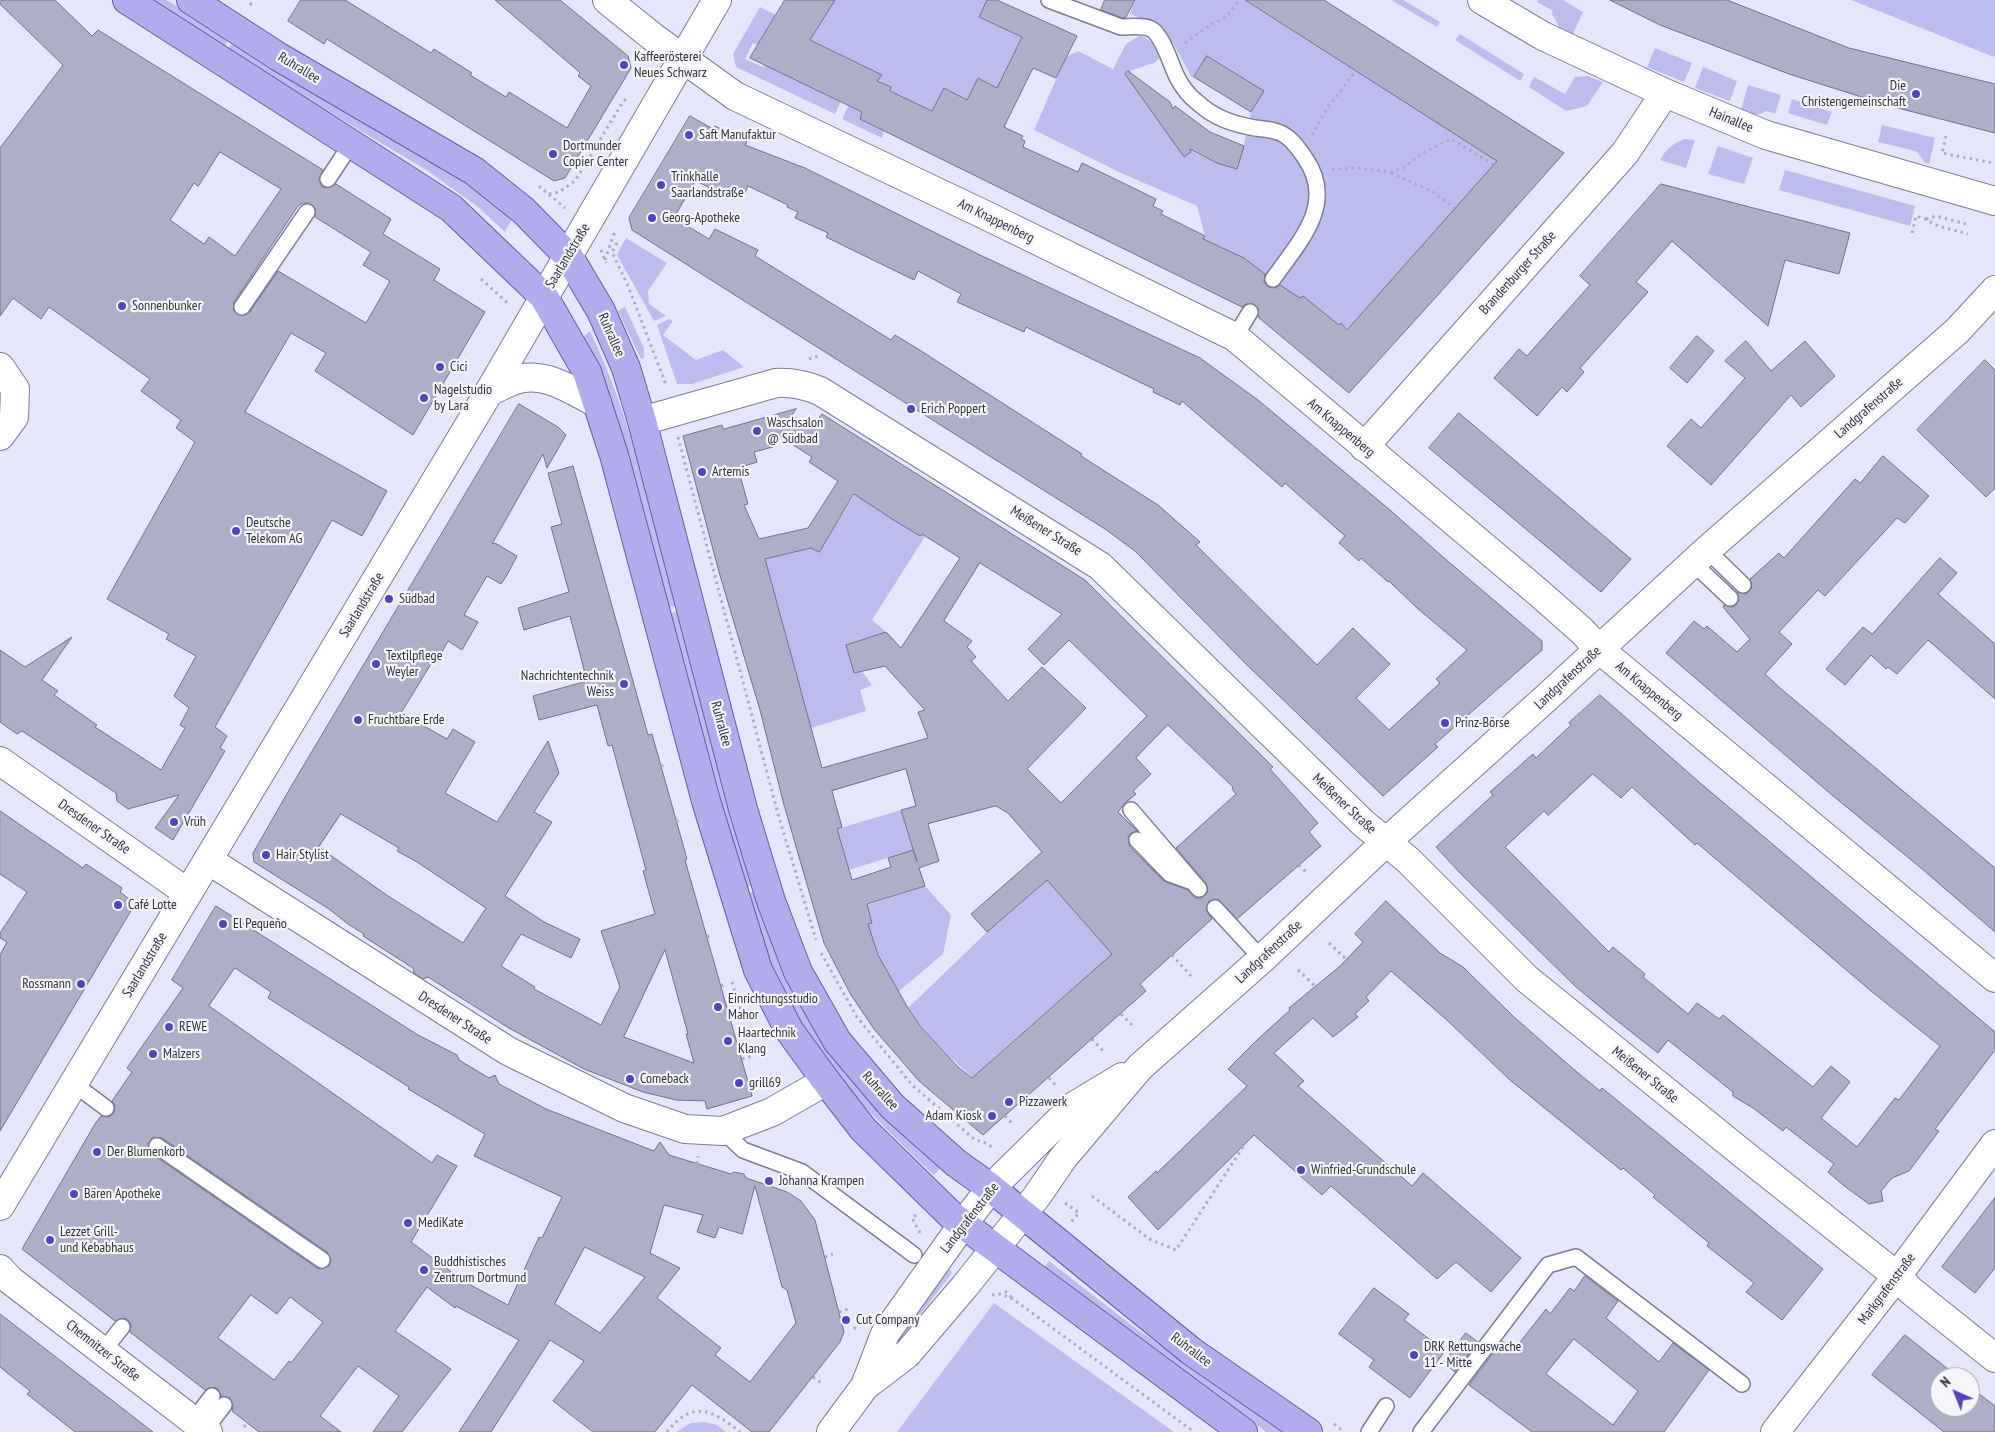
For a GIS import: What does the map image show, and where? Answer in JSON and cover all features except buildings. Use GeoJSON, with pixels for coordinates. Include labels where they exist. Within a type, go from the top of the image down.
{"type":"FeatureCollection","features":[{"type":"Feature","properties":{"kind":"main road"},"geometry":{"type":"LineString","coordinates":[[127,0],[451,208],[544,297],[587,372],[614,454],[706,801],[758,970],[789,1030],[863,1129],[963,1224],[1243,1432]]}},
{"type":"Feature","properties":{"kind":"main road","name":"Ruhrallee"},"geometry":{"type":"LineString","coordinates":[[191,0],[279,56],[474,171],[524,211],[569,257],[607,323],[626,368],[642,421],[743,809],[771,901],[798,972],[845,1052],[892,1106],[956,1162],[991,1188],[1191,1351],[1308,1432]]}},
{"type":"Feature","properties":{"kind":"street","name":"Am Knappenberg"},"geometry":{"type":"LineString","coordinates":[[607,0],[653,38],[735,96],[1235,337],[1539,593],[1582,631],[1599,649],[1995,978]]}},
{"type":"Feature","properties":{"kind":"street","name":"Saarlandstraße"},"geometry":{"type":"LineString","coordinates":[[0,1206],[489,392],[569,257],[716,0]]}},
{"type":"Feature","properties":{"kind":"street","name":"Hainallee"},"geometry":{"type":"LineString","coordinates":[[1482,0],[1543,36],[1665,93],[1781,140],[1995,200]]}},
{"type":"Feature","properties":{"kind":"street","name":"Brandenburger Straße"},"geometry":{"type":"LineString","coordinates":[[1364,447],[1625,152],[1665,93]]}},
{"type":"Feature","properties":{"kind":"street","name":"Landgrafenstraße"},"geometry":{"type":"LineString","coordinates":[[864,1386],[907,1354],[965,1286],[1063,1158],[1140,1067],[1262,959],[1386,842],[1700,556],[1957,331],[1995,290]]}},
{"type":"Feature","properties":{"kind":"street"},"geometry":{"type":"LineString","coordinates":[[0,367],[14,390],[14,417],[0,436]]}},
{"type":"Feature","properties":{"kind":"street"},"geometry":{"type":"LineString","coordinates":[[489,392],[516,380],[539,378],[559,384],[597,404]]}},
{"type":"Feature","properties":{"kind":"street","name":"Meißener Straße"},"geometry":{"type":"LineString","coordinates":[[642,421],[776,382],[799,383],[820,391],[1100,566],[1291,753],[1386,842],[1408,860],[1527,980],[1897,1276],[1910,1290],[1995,1358]]}},
{"type":"Feature","properties":{"kind":"street","name":"Dresdener Straße"},"geometry":{"type":"LineString","coordinates":[[0,761],[188,893]]}},
{"type":"Feature","properties":{"kind":"street","name":"Dresdener Straße"},"geometry":{"type":"LineString","coordinates":[[208,860],[508,1051],[624,1108],[684,1128],[723,1131],[772,1112],[826,1081]]}},
{"type":"Feature","properties":{"kind":"street","name":"Landgrafenstraße"},"geometry":{"type":"LineString","coordinates":[[839,1429],[864,1386],[885,1334],[963,1224],[991,1188],[1074,1106],[1140,1067]]}},
{"type":"Feature","properties":{"kind":"street","name":"Markgrafenstraße"},"geometry":{"type":"LineString","coordinates":[[1775,1432],[1897,1276],[1995,1144]]}},
{"type":"Feature","properties":{"kind":"street","name":"Chemnitzer Straße"},"geometry":{"type":"LineString","coordinates":[[0,1269],[10,1280],[202,1427]]}},
{"type":"Feature","properties":{"kind":"lane"},"geometry":{"type":"LineString","coordinates":[[1049,0],[1121,27],[1133,26],[1152,29],[1163,41],[1179,80],[1190,96],[1206,111],[1227,122],[1278,132],[1296,144],[1309,163],[1319,193],[1312,223],[1273,279]]}},
{"type":"Feature","properties":{"kind":"lane"},"geometry":{"type":"LineString","coordinates":[[328,179],[351,144]]}},
{"type":"Feature","properties":{"kind":"lane"},"geometry":{"type":"LineString","coordinates":[[242,307],[307,212]]}},
{"type":"Feature","properties":{"kind":"lane"},"geometry":{"type":"LineString","coordinates":[[1235,337],[1250,312]]}},
{"type":"Feature","properties":{"kind":"lane"},"geometry":{"type":"LineString","coordinates":[[1700,556],[1743,585]]}},
{"type":"Feature","properties":{"kind":"lane"},"geometry":{"type":"LineString","coordinates":[[1700,556],[1730,598]]}},
{"type":"Feature","properties":{"kind":"lane"},"geometry":{"type":"LineString","coordinates":[[1131,810],[1196,886],[1170,874],[1136,840]]}},
{"type":"Feature","properties":{"kind":"lane"},"geometry":{"type":"LineString","coordinates":[[1216,908],[1262,959]]}},
{"type":"Feature","properties":{"kind":"lane"},"geometry":{"type":"LineString","coordinates":[[74,1084],[106,1108]]}},
{"type":"Feature","properties":{"kind":"lane"},"geometry":{"type":"LineString","coordinates":[[723,1131],[743,1150],[802,1172],[914,1255]]}},
{"type":"Feature","properties":{"kind":"lane"},"geometry":{"type":"LineString","coordinates":[[157,1146],[322,1260]]}},
{"type":"Feature","properties":{"kind":"lane"},"geometry":{"type":"LineString","coordinates":[[1421,1432],[1548,1265],[1576,1257],[1742,1384]]}},
{"type":"Feature","properties":{"kind":"lane"},"geometry":{"type":"LineString","coordinates":[[103,1351],[122,1326]]}},
{"type":"Feature","properties":{"kind":"lane"},"geometry":{"type":"LineString","coordinates":[[202,1427],[218,1400]]}},
{"type":"Feature","properties":{"kind":"lane"},"geometry":{"type":"LineString","coordinates":[[1369,1432],[1386,1406]]}},
{"type":"Feature","properties":{"kind":"path"},"geometry":{"type":"LineString","coordinates":[[250,5],[254,0]]}},
{"type":"Feature","properties":{"kind":"path"},"geometry":{"type":"LineString","coordinates":[[1167,53],[1226,17],[1240,0]]}},
{"type":"Feature","properties":{"kind":"path"},"geometry":{"type":"LineString","coordinates":[[1302,153],[1328,107],[1356,71]]}},
{"type":"Feature","properties":{"kind":"path"},"geometry":{"type":"LineString","coordinates":[[549,194],[563,190],[575,181],[623,102],[629,97]]}},
{"type":"Feature","properties":{"kind":"path"},"geometry":{"type":"LineString","coordinates":[[1946,136],[1942,153],[1993,163]]}},
{"type":"Feature","properties":{"kind":"path"},"geometry":{"type":"LineString","coordinates":[[1390,172],[1406,167],[1422,153],[1451,139],[1494,165]]}},
{"type":"Feature","properties":{"kind":"path"},"geometry":{"type":"LineString","coordinates":[[1312,174],[1336,168],[1357,168],[1390,172],[1433,192],[1455,208]]}},
{"type":"Feature","properties":{"kind":"path"},"geometry":{"type":"LineString","coordinates":[[539,186],[558,202]]}},
{"type":"Feature","properties":{"kind":"path"},"geometry":{"type":"LineString","coordinates":[[1912,233],[1916,216],[1938,226],[1968,234]]}},
{"type":"Feature","properties":{"kind":"path"},"geometry":{"type":"LineString","coordinates":[[1925,219],[1936,216],[1970,225]]}},
{"type":"Feature","properties":{"kind":"path"},"geometry":{"type":"LineString","coordinates":[[617,243],[612,252],[628,286],[668,392],[778,814],[818,945]]}},
{"type":"Feature","properties":{"kind":"path"},"geometry":{"type":"LineString","coordinates":[[1300,865],[1308,873]]}},
{"type":"Feature","properties":{"kind":"path"},"geometry":{"type":"LineString","coordinates":[[707,937],[712,935]]}},
{"type":"Feature","properties":{"kind":"path"},"geometry":{"type":"LineString","coordinates":[[1328,943],[1346,959]]}},
{"type":"Feature","properties":{"kind":"path"},"geometry":{"type":"LineString","coordinates":[[820,950],[857,1017],[912,1085],[974,1139],[988,1144]]}},
{"type":"Feature","properties":{"kind":"path"},"geometry":{"type":"LineString","coordinates":[[1172,955],[1191,976]]}},
{"type":"Feature","properties":{"kind":"path"},"geometry":{"type":"LineString","coordinates":[[1298,970],[1315,986]]}},
{"type":"Feature","properties":{"kind":"path"},"geometry":{"type":"LineString","coordinates":[[721,986],[726,984]]}},
{"type":"Feature","properties":{"kind":"path"},"geometry":{"type":"LineString","coordinates":[[1121,1014],[1134,1026]]}},
{"type":"Feature","properties":{"kind":"path"},"geometry":{"type":"LineString","coordinates":[[1092,1039],[1104,1052]]}},
{"type":"Feature","properties":{"kind":"path"},"geometry":{"type":"LineString","coordinates":[[742,1058],[753,1056]]}},
{"type":"Feature","properties":{"kind":"path"},"geometry":{"type":"LineString","coordinates":[[1049,1078],[1060,1091]]}},
{"type":"Feature","properties":{"kind":"path"},"geometry":{"type":"LineString","coordinates":[[923,1101],[972,1143]]}},
{"type":"Feature","properties":{"kind":"path"},"geometry":{"type":"LineString","coordinates":[[1005,1116],[1014,1125]]}},
{"type":"Feature","properties":{"kind":"path"},"geometry":{"type":"LineString","coordinates":[[1092,1196],[1152,1240],[1176,1250],[1245,1144]]}},
{"type":"Feature","properties":{"kind":"path"},"geometry":{"type":"LineString","coordinates":[[697,1164],[698,1156]]}},
{"type":"Feature","properties":{"kind":"path"},"geometry":{"type":"LineString","coordinates":[[1070,1223],[1079,1213]]}},
{"type":"Feature","properties":{"kind":"path"},"geometry":{"type":"LineString","coordinates":[[825,1257],[832,1254]]}},
{"type":"Feature","properties":{"kind":"path"},"geometry":{"type":"LineString","coordinates":[[1013,1299],[1194,1432]]}},
{"type":"Feature","properties":{"kind":"path"},"geometry":{"type":"LineString","coordinates":[[839,1312],[848,1309]]}},
{"type":"Feature","properties":{"kind":"path"},"geometry":{"type":"LineString","coordinates":[[813,1376],[823,1384]]}},
{"type":"Feature","properties":{"kind":"path"},"geometry":{"type":"LineString","coordinates":[[667,1432],[673,1424],[691,1412],[705,1410],[721,1417],[740,1432]]}},
{"type":"Feature","properties":{"kind":"path"},"geometry":{"type":"LineString","coordinates":[[244,1426],[247,1423]]}},
{"type":"Feature","properties":{"kind":"shaded area"},"geometry":{"type":"Polygon","coordinates":[[[148,0],[167,0],[228,40],[223,48],[148,0]]]}},
{"type":"Feature","properties":{"kind":"shaded area"},"geometry":{"type":"Polygon","coordinates":[[[835,0],[987,0],[1022,37],[997,88],[978,78],[967,100],[944,88],[932,111],[890,91],[891,87],[877,81],[881,75],[810,40],[835,0]]]}},
{"type":"Feature","properties":{"kind":"shaded area"},"geometry":{"type":"Polygon","coordinates":[[[1135,0],[1244,0],[1498,161],[1351,333],[1341,323],[1336,329],[1322,311],[1303,296],[1299,299],[1266,275],[1247,265],[1248,260],[1226,250],[1201,243],[1205,236],[1197,206],[1121,173],[1034,130],[1066,57],[1078,51],[1113,69],[1126,44],[1141,35],[1158,46],[1162,56],[1154,63],[1130,71],[1137,87],[1179,142],[1197,154],[1237,169],[1251,112],[1264,91],[1208,56],[1192,78],[1173,43],[1158,25],[1130,14],[1135,0]]]}},
{"type":"Feature","properties":{"kind":"shaded area"},"geometry":{"type":"Polygon","coordinates":[[[1391,0],[1403,0],[1440,22],[1437,27],[1391,0]]]}},
{"type":"Feature","properties":{"kind":"shaded area"},"geometry":{"type":"Polygon","coordinates":[[[1538,0],[1563,0],[1583,12],[1572,36],[1561,30],[1552,14],[1553,11],[1537,2],[1538,0]]]}},
{"type":"Feature","properties":{"kind":"shaded area"},"geometry":{"type":"Polygon","coordinates":[[[1851,0],[1995,0],[1995,56],[1994,57],[1851,0]]]}},
{"type":"Feature","properties":{"kind":"shaded area"},"geometry":{"type":"Polygon","coordinates":[[[760,7],[776,15],[758,45],[753,43],[745,59],[763,67],[765,65],[841,101],[835,114],[736,67],[733,54],[760,7]]]}},
{"type":"Feature","properties":{"kind":"shaded area"},"geometry":{"type":"Polygon","coordinates":[[[1460,34],[1524,74],[1520,81],[1455,40],[1460,34]]]}},
{"type":"Feature","properties":{"kind":"shaded area"},"geometry":{"type":"Polygon","coordinates":[[[233,42],[465,180],[503,209],[512,219],[505,232],[478,207],[428,171],[227,51],[233,42]]]}},
{"type":"Feature","properties":{"kind":"shaded area"},"geometry":{"type":"Polygon","coordinates":[[[1655,48],[1692,63],[1684,82],[1647,67],[1655,48]]]}},
{"type":"Feature","properties":{"kind":"shaded area"},"geometry":{"type":"Polygon","coordinates":[[[1703,67],[1737,81],[1730,101],[1695,88],[1703,67]]]}},
{"type":"Feature","properties":{"kind":"shaded area"},"geometry":{"type":"Polygon","coordinates":[[[1588,76],[1603,82],[1587,106],[1566,111],[1529,87],[1534,77],[1565,94],[1575,77],[1588,76]]]}},
{"type":"Feature","properties":{"kind":"shaded area"},"geometry":{"type":"Polygon","coordinates":[[[1748,85],[1781,95],[1775,114],[1767,111],[1757,115],[1741,110],[1748,85]]]}},
{"type":"Feature","properties":{"kind":"shaded area"},"geometry":{"type":"Polygon","coordinates":[[[1792,99],[1832,112],[1827,125],[1788,113],[1792,99]]]}},
{"type":"Feature","properties":{"kind":"shaded area"},"geometry":{"type":"Polygon","coordinates":[[[849,105],[862,111],[860,119],[884,131],[882,138],[842,119],[849,105]]]}},
{"type":"Feature","properties":{"kind":"shaded area"},"geometry":{"type":"Polygon","coordinates":[[[1882,125],[1935,138],[1929,164],[1925,163],[1915,151],[1878,142],[1882,125]]]}},
{"type":"Feature","properties":{"kind":"shaded area"},"geometry":{"type":"Polygon","coordinates":[[[1685,139],[1695,140],[1686,168],[1660,160],[1670,147],[1685,139]]]}},
{"type":"Feature","properties":{"kind":"shaded area"},"geometry":{"type":"Polygon","coordinates":[[[1718,146],[1753,158],[1744,184],[1708,174],[1718,146]]]}},
{"type":"Feature","properties":{"kind":"shaded area"},"geometry":{"type":"Polygon","coordinates":[[[1785,170],[1915,206],[1910,226],[1779,190],[1785,170]]]}},
{"type":"Feature","properties":{"kind":"shaded area"},"geometry":{"type":"Polygon","coordinates":[[[626,238],[667,263],[648,291],[649,304],[666,316],[654,321],[617,255],[626,238]]]}},
{"type":"Feature","properties":{"kind":"shaded area"},"geometry":{"type":"Polygon","coordinates":[[[625,307],[644,348],[644,358],[641,359],[618,311],[625,307]]]}},
{"type":"Feature","properties":{"kind":"shaded area"},"geometry":{"type":"Polygon","coordinates":[[[669,319],[673,321],[663,335],[696,360],[723,350],[744,367],[692,384],[677,384],[657,325],[669,319]]]}},
{"type":"Feature","properties":{"kind":"shaded area"},"geometry":{"type":"Polygon","coordinates":[[[590,331],[629,431],[650,501],[678,605],[665,609],[582,338],[590,331]]]}},
{"type":"Feature","properties":{"kind":"shaded area"},"geometry":{"type":"Polygon","coordinates":[[[857,491],[920,536],[922,533],[926,535],[872,620],[886,632],[847,645],[854,673],[862,671],[872,685],[860,690],[866,711],[811,728],[765,559],[811,548],[819,552],[857,491]]]}},
{"type":"Feature","properties":{"kind":"shaded area"},"geometry":{"type":"Polygon","coordinates":[[[679,611],[754,884],[744,889],[666,614],[679,611]]]}},
{"type":"Feature","properties":{"kind":"shaded area"},"geometry":{"type":"Polygon","coordinates":[[[901,810],[913,850],[849,870],[837,829],[901,810]]]}},
{"type":"Feature","properties":{"kind":"shaded area"},"geometry":{"type":"Polygon","coordinates":[[[1047,880],[1112,954],[990,1061],[995,1067],[978,1082],[949,1056],[915,1019],[908,1008],[987,932],[1047,880]]]}},
{"type":"Feature","properties":{"kind":"shaded area"},"geometry":{"type":"Polygon","coordinates":[[[925,886],[951,915],[943,954],[898,992],[870,941],[868,924],[872,922],[868,908],[862,907],[925,886]]]}},
{"type":"Feature","properties":{"kind":"shaded area"},"geometry":{"type":"Polygon","coordinates":[[[755,891],[766,922],[942,1166],[934,1175],[862,1104],[829,1066],[800,1025],[775,978],[745,895],[755,891]]]}},
{"type":"Feature","properties":{"kind":"shaded area"},"geometry":{"type":"Polygon","coordinates":[[[1049,1261],[1130,1324],[1283,1432],[1266,1432],[1042,1270],[1049,1261]]]}},
{"type":"Feature","properties":{"kind":"shaded area"},"geometry":{"type":"Polygon","coordinates":[[[947,1270],[951,1270],[952,1273],[899,1342],[895,1343],[894,1338],[947,1270]]]}},
{"type":"Feature","properties":{"kind":"shaded area"},"geometry":{"type":"Polygon","coordinates":[[[994,1303],[1174,1432],[897,1432],[994,1303]]]}},
{"type":"Feature","properties":{"kind":"shaded area"},"geometry":{"type":"Polygon","coordinates":[[[704,1422],[717,1425],[726,1432],[676,1432],[691,1423],[704,1422]]]}},
{"type":"Feature","properties":{"kind":"place","name":"Kaffeerösterei Neues Schwarz"},"geometry":{"type":"Point","coordinates":[624,65]}},
{"type":"Feature","properties":{"kind":"place","name":"Die Christengemeinschaft"},"geometry":{"type":"Point","coordinates":[1916,94]}},
{"type":"Feature","properties":{"kind":"place","name":"Saft Manufaktur"},"geometry":{"type":"Point","coordinates":[689,135]}},
{"type":"Feature","properties":{"kind":"place","name":"Dortmunder Copier Center"},"geometry":{"type":"Point","coordinates":[553,154]}},
{"type":"Feature","properties":{"kind":"place","name":"Trinkhalle Saarlandstraße"},"geometry":{"type":"Point","coordinates":[661,185]}},
{"type":"Feature","properties":{"kind":"place","name":"Georg-Apotheke"},"geometry":{"type":"Point","coordinates":[652,218]}},
{"type":"Feature","properties":{"kind":"place","name":"Sonnenbunker"},"geometry":{"type":"Point","coordinates":[122,306]}},
{"type":"Feature","properties":{"kind":"place","name":"Cici"},"geometry":{"type":"Point","coordinates":[440,367]}},
{"type":"Feature","properties":{"kind":"place","name":"Nagelstudio by Lara"},"geometry":{"type":"Point","coordinates":[424,398]}},
{"type":"Feature","properties":{"kind":"place","name":"Erich Poppert"},"geometry":{"type":"Point","coordinates":[911,409]}},
{"type":"Feature","properties":{"kind":"place","name":"Waschsalon @ Südbad"},"geometry":{"type":"Point","coordinates":[757,431]}},
{"type":"Feature","properties":{"kind":"place","name":"Artemis"},"geometry":{"type":"Point","coordinates":[702,472]}},
{"type":"Feature","properties":{"kind":"place","name":"Deutsche Telekom AG"},"geometry":{"type":"Point","coordinates":[236,531]}},
{"type":"Feature","properties":{"kind":"place","name":"Südbad"},"geometry":{"type":"Point","coordinates":[389,599]}},
{"type":"Feature","properties":{"kind":"place","name":"Textilpflege Weyler"},"geometry":{"type":"Point","coordinates":[376,664]}},
{"type":"Feature","properties":{"kind":"place","name":"Nachrichtentechnik Weiss"},"geometry":{"type":"Point","coordinates":[624,684]}},
{"type":"Feature","properties":{"kind":"place","name":"Fruchtbare Erde"},"geometry":{"type":"Point","coordinates":[358,720]}},
{"type":"Feature","properties":{"kind":"place","name":"Prinz-Börse"},"geometry":{"type":"Point","coordinates":[1445,723]}},
{"type":"Feature","properties":{"kind":"place","name":"Vrüh"},"geometry":{"type":"Point","coordinates":[174,822]}},
{"type":"Feature","properties":{"kind":"place","name":"Hair Stylist"},"geometry":{"type":"Point","coordinates":[266,855]}},
{"type":"Feature","properties":{"kind":"place","name":"Café Lotte"},"geometry":{"type":"Point","coordinates":[118,905]}},
{"type":"Feature","properties":{"kind":"place","name":"El Pequeño"},"geometry":{"type":"Point","coordinates":[223,924]}},
{"type":"Feature","properties":{"kind":"place","name":"Rossmann"},"geometry":{"type":"Point","coordinates":[81,984]}},
{"type":"Feature","properties":{"kind":"place","name":"Einrichtungsstudio Mahor"},"geometry":{"type":"Point","coordinates":[718,1007]}},
{"type":"Feature","properties":{"kind":"place","name":"REWE"},"geometry":{"type":"Point","coordinates":[169,1027]}},
{"type":"Feature","properties":{"kind":"place","name":"Haartechnik Klang"},"geometry":{"type":"Point","coordinates":[728,1041]}},
{"type":"Feature","properties":{"kind":"place","name":"Malzers"},"geometry":{"type":"Point","coordinates":[153,1054]}},
{"type":"Feature","properties":{"kind":"place","name":"Comeback"},"geometry":{"type":"Point","coordinates":[630,1079]}},
{"type":"Feature","properties":{"kind":"place","name":"grill69"},"geometry":{"type":"Point","coordinates":[739,1083]}},
{"type":"Feature","properties":{"kind":"place","name":"Pizzawerk"},"geometry":{"type":"Point","coordinates":[1009,1102]}},
{"type":"Feature","properties":{"kind":"place","name":"Adam Kiosk"},"geometry":{"type":"Point","coordinates":[992,1116]}},
{"type":"Feature","properties":{"kind":"place","name":"Der Blumenkorb"},"geometry":{"type":"Point","coordinates":[97,1152]}},
{"type":"Feature","properties":{"kind":"place","name":"Winfried-Grundschule"},"geometry":{"type":"Point","coordinates":[1301,1170]}},
{"type":"Feature","properties":{"kind":"place","name":"Johanna Krampen"},"geometry":{"type":"Point","coordinates":[769,1181]}},
{"type":"Feature","properties":{"kind":"place","name":"Bären Apotheke"},"geometry":{"type":"Point","coordinates":[74,1194]}},
{"type":"Feature","properties":{"kind":"place","name":"MediKate"},"geometry":{"type":"Point","coordinates":[408,1223]}},
{"type":"Feature","properties":{"kind":"place","name":"Lezzet Grill- und Kebabhaus"},"geometry":{"type":"Point","coordinates":[50,1240]}},
{"type":"Feature","properties":{"kind":"place","name":"Buddhistisches Zentrum Dortmund"},"geometry":{"type":"Point","coordinates":[424,1270]}},
{"type":"Feature","properties":{"kind":"place","name":"Cut Company"},"geometry":{"type":"Point","coordinates":[846,1320]}},
{"type":"Feature","properties":{"kind":"place","name":"DRK Rettungswache 11 - Mitte"},"geometry":{"type":"Point","coordinates":[1414,1355]}}]}
